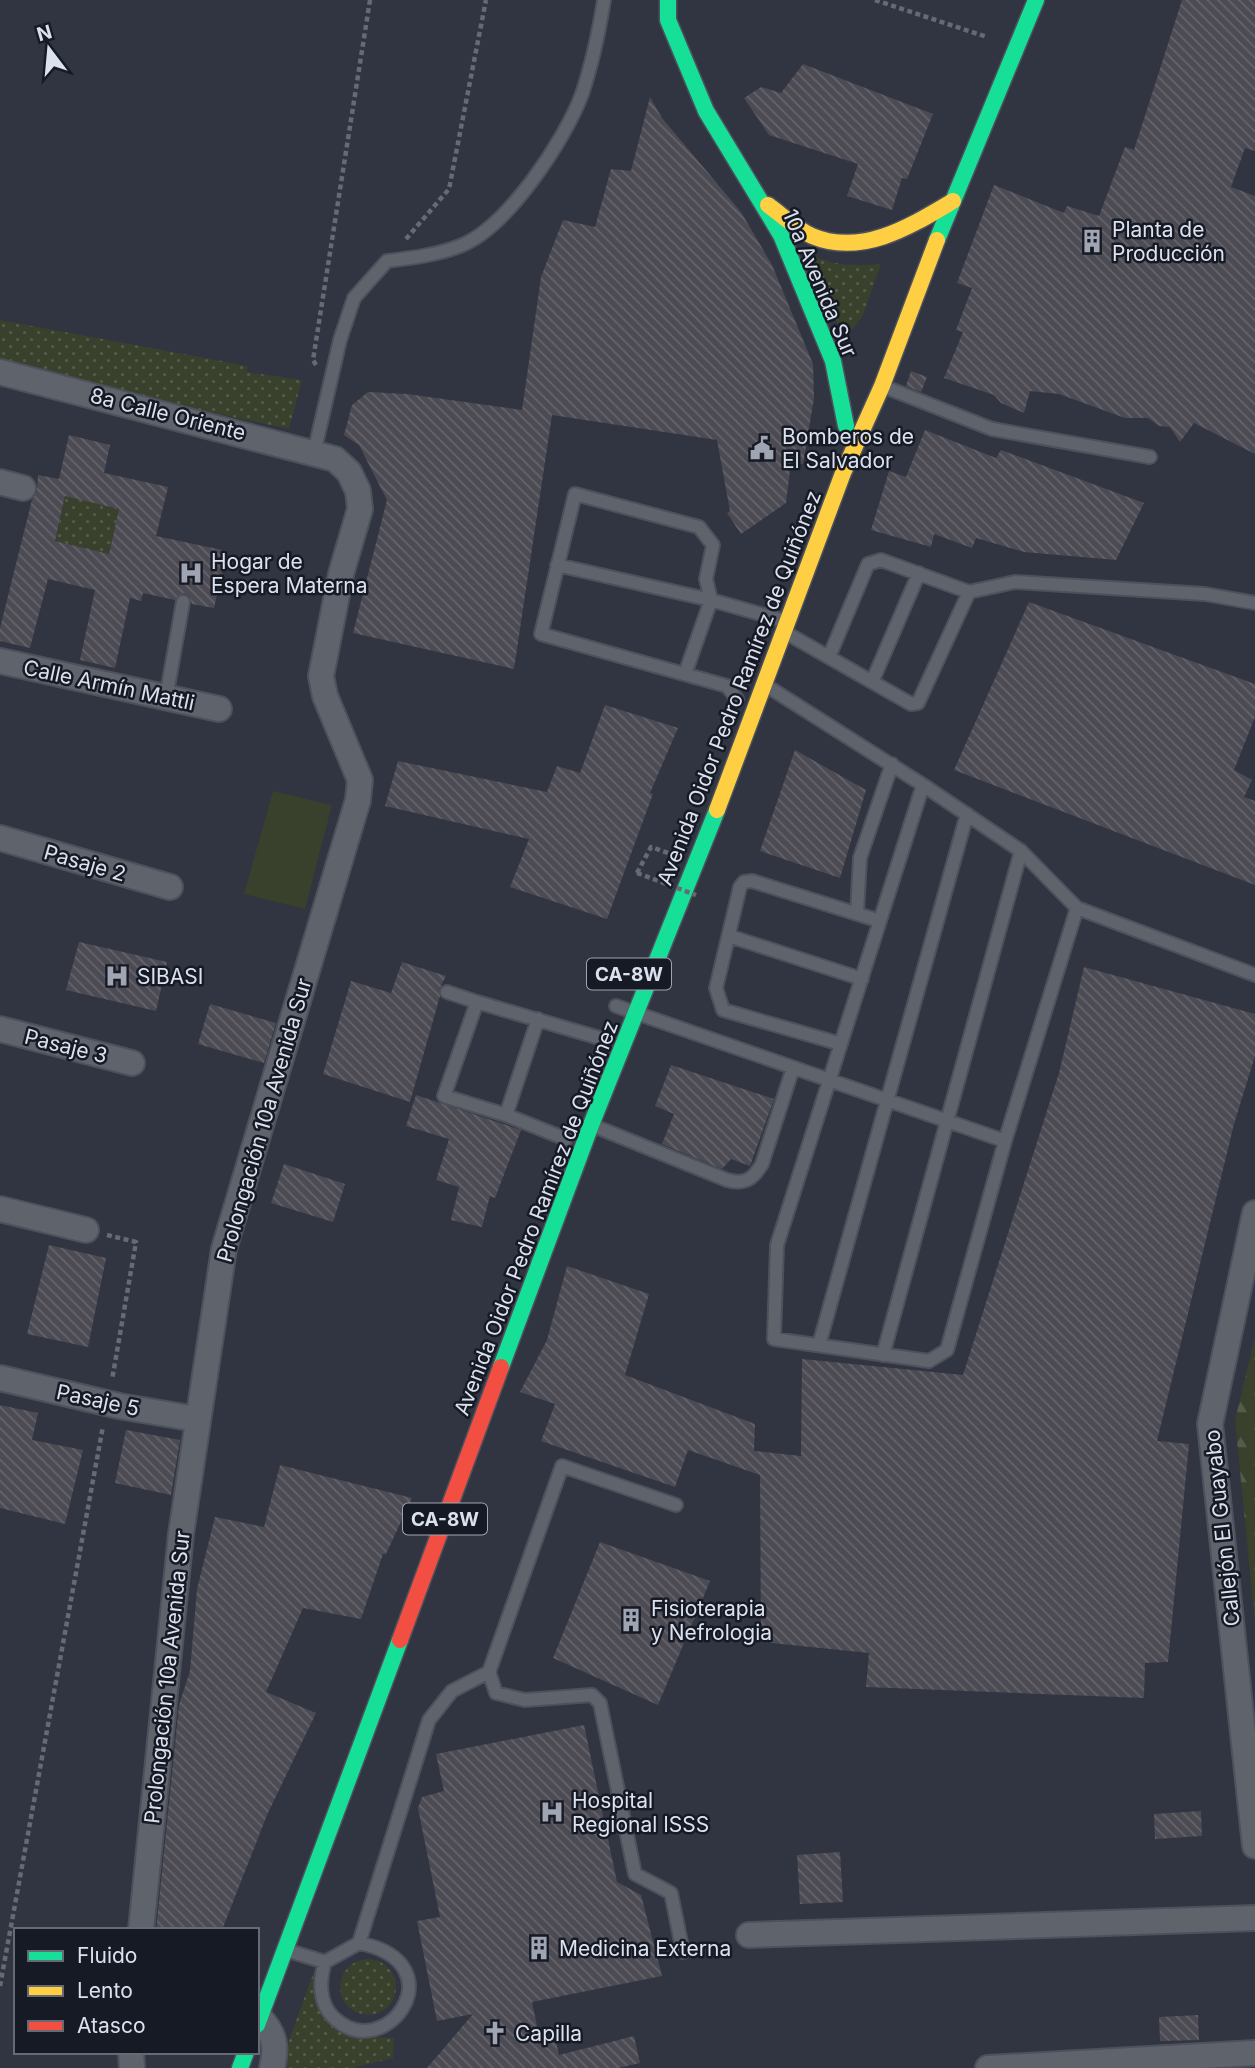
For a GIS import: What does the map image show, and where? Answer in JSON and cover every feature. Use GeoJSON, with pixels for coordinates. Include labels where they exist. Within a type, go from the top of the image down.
{"type":"FeatureCollection","features":[{"type":"Feature","properties":{"kind":"main road","name":"10a Avenida Sur"},"geometry":{"type":"LineString","coordinates":[[668,0],[668,20],[706,111],[781,235],[833,360],[846,426]]}},
{"type":"Feature","properties":{"kind":"main road","name":"Avenida Oidor Pedro Ramírez de Quiñónez"},"geometry":{"type":"LineString","coordinates":[[259,2022],[591,1125],[767,686],[843,473],[882,386],[953,201],[1036,0]]}},
{"type":"Feature","properties":{"kind":"main road"},"geometry":{"type":"LineString","coordinates":[[917,243],[936,192]]}},
{"type":"Feature","properties":{"kind":"main road","name":"10a Avenida Sur"},"geometry":{"type":"LineString","coordinates":[[760,199],[813,237],[846,243],[869,243],[906,229],[953,201]]}},
{"type":"Feature","properties":{"kind":"main road","name":"Avenida Oidor Pedro Ramírez de Quiñónez"},"geometry":{"type":"LineString","coordinates":[[773,611],[855,402]]}},
{"type":"Feature","properties":{"kind":"main road","name":"Avenida Oidor Pedro Ramírez de Quiñónez"},"geometry":{"type":"LineString","coordinates":[[734,705],[747,676]]}},
{"type":"Feature","properties":{"kind":"street","name":"8a Calle Oriente"},"geometry":{"type":"LineString","coordinates":[[0,372],[324,456]]}},
{"type":"Feature","properties":{"kind":"street","name":"Prolongación 10a Avenida Sur"},"geometry":{"type":"LineString","coordinates":[[141,1928],[181,1534],[196,1419],[224,1249],[358,800],[360,780],[325,696],[321,676],[341,574],[360,509],[358,491],[349,472],[324,456]]}},
{"type":"Feature","properties":{"kind":"street","name":"Calle Armín Mattli"},"geometry":{"type":"LineString","coordinates":[[0,661],[219,709]]}},
{"type":"Feature","properties":{"kind":"street","name":"Pasaje 2"},"geometry":{"type":"LineString","coordinates":[[0,838],[170,887]]}},
{"type":"Feature","properties":{"kind":"street","name":"Pasaje 3"},"geometry":{"type":"LineString","coordinates":[[0,1029],[132,1063]]}},
{"type":"Feature","properties":{"kind":"street"},"geometry":{"type":"LineString","coordinates":[[0,1209],[86,1230]]}},
{"type":"Feature","properties":{"kind":"street","name":"Callejón El Guayabo"},"geometry":{"type":"LineString","coordinates":[[1255,1213],[1210,1424],[1255,1846]]}},
{"type":"Feature","properties":{"kind":"street","name":"Pasaje 5"},"geometry":{"type":"LineString","coordinates":[[0,1378],[107,1403],[196,1419]]}},
{"type":"Feature","properties":{"kind":"street"},"geometry":{"type":"LineString","coordinates":[[749,1935],[1255,1918]]}},
{"type":"Feature","properties":{"kind":"street"},"geometry":{"type":"LineString","coordinates":[[259,2022],[271,2029],[275,2040],[272,2068]]}},
{"type":"Feature","properties":{"kind":"street"},"geometry":{"type":"LineString","coordinates":[[988,2068],[1137,2064],[1255,2053]]}},
{"type":"Feature","properties":{"kind":"lane"},"geometry":{"type":"LineString","coordinates":[[324,456],[340,340],[354,298],[387,261],[425,256],[462,246],[500,220],[562,133],[581,94],[604,0]]}},
{"type":"Feature","properties":{"kind":"lane"},"geometry":{"type":"LineString","coordinates":[[882,386],[992,429],[1150,457]]}},
{"type":"Feature","properties":{"kind":"lane"},"geometry":{"type":"LineString","coordinates":[[685,674],[711,600],[706,579],[713,545],[699,527],[575,494],[541,634],[727,686],[734,705]]}},
{"type":"Feature","properties":{"kind":"lane"},"geometry":{"type":"LineString","coordinates":[[829,657],[868,564],[881,560],[969,592],[1015,582],[1205,594],[1255,603]]}},
{"type":"Feature","properties":{"kind":"lane"},"geometry":{"type":"LineString","coordinates":[[557,565],[711,600],[773,611],[786,627],[829,657],[911,704],[922,700],[969,592]]}},
{"type":"Feature","properties":{"kind":"lane"},"geometry":{"type":"LineString","coordinates":[[872,682],[919,573]]}},
{"type":"Feature","properties":{"kind":"lane"},"geometry":{"type":"LineString","coordinates":[[166,698],[183,602]]}},
{"type":"Feature","properties":{"kind":"lane"},"geometry":{"type":"LineString","coordinates":[[767,686],[892,764],[1021,851],[1077,908],[1255,975]]}},
{"type":"Feature","properties":{"kind":"lane"},"geometry":{"type":"LineString","coordinates":[[857,914],[860,858],[892,764]]}},
{"type":"Feature","properties":{"kind":"lane"},"geometry":{"type":"LineString","coordinates":[[923,785],[777,1245],[774,1339],[929,1361],[947,1350],[1005,1140],[1077,908]]}},
{"type":"Feature","properties":{"kind":"lane"},"geometry":{"type":"LineString","coordinates":[[819,1345],[967,814]]}},
{"type":"Feature","properties":{"kind":"lane"},"geometry":{"type":"LineString","coordinates":[[883,1354],[1021,851]]}},
{"type":"Feature","properties":{"kind":"lane"},"geometry":{"type":"LineString","coordinates":[[841,1044],[723,1010],[716,988],[740,887],[744,882],[752,881],[880,921]]}},
{"type":"Feature","properties":{"kind":"lane"},"geometry":{"type":"LineString","coordinates":[[729,936],[862,979]]}},
{"type":"Feature","properties":{"kind":"lane"},"geometry":{"type":"LineString","coordinates":[[447,992],[538,1019],[610,1023],[635,1014],[1005,1140]]}},
{"type":"Feature","properties":{"kind":"lane"},"geometry":{"type":"LineString","coordinates":[[477,1002],[444,1096],[506,1115],[566,1140]]}},
{"type":"Feature","properties":{"kind":"lane"},"geometry":{"type":"LineString","coordinates":[[506,1115],[538,1019]]}},
{"type":"Feature","properties":{"kind":"lane"},"geometry":{"type":"LineString","coordinates":[[591,1125],[727,1180],[743,1182],[756,1175],[762,1164],[793,1068]]}},
{"type":"Feature","properties":{"kind":"lane"},"geometry":{"type":"LineString","coordinates":[[676,1505],[562,1466],[489,1672],[496,1693],[525,1700],[592,1695],[600,1703],[635,1874],[671,1893],[683,1952]]}},
{"type":"Feature","properties":{"kind":"lane"},"geometry":{"type":"LineString","coordinates":[[359,1943],[429,1720],[452,1691],[489,1672]]}},
{"type":"Feature","properties":{"kind":"lane"},"geometry":{"type":"LineString","coordinates":[[359,1943],[380,1947],[398,1958],[409,1981],[407,2000],[397,2019],[379,2029],[359,2032],[337,2021],[326,2010],[321,1993],[321,1975],[325,1962],[359,1943]]}},
{"type":"Feature","properties":{"kind":"lane"},"geometry":{"type":"LineString","coordinates":[[286,1950],[325,1962]]}},
{"type":"Feature","properties":{"kind":"path"},"geometry":{"type":"LineString","coordinates":[[311,372],[318,368],[313,360],[370,0]]}},
{"type":"Feature","properties":{"kind":"path"},"geometry":{"type":"LineString","coordinates":[[387,261],[449,189],[486,0]]}},
{"type":"Feature","properties":{"kind":"path"},"geometry":{"type":"LineString","coordinates":[[875,0],[994,39]]}},
{"type":"Feature","properties":{"kind":"path"},"geometry":{"type":"LineString","coordinates":[[676,856],[651,847],[637,873],[696,895]]}},
{"type":"Feature","properties":{"kind":"path"},"geometry":{"type":"LineString","coordinates":[[0,1986],[136,1242],[86,1230]]}},
{"type":"Feature","properties":{"kind":"green space"},"geometry":{"type":"Polygon","coordinates":[[[810,254],[845,264],[881,264],[863,315],[844,341],[810,254]]]}},
{"type":"Feature","properties":{"kind":"green space"},"geometry":{"type":"Polygon","coordinates":[[[0,320],[248,366],[247,372],[302,380],[289,429],[0,367],[0,320]]]}},
{"type":"Feature","properties":{"kind":"green space"},"geometry":{"type":"Polygon","coordinates":[[[68,485],[119,509],[109,554],[55,541],[68,485]]]}},
{"type":"Feature","properties":{"kind":"green space"},"geometry":{"type":"Polygon","coordinates":[[[273,791],[332,805],[305,909],[244,894],[273,791]]]}},
{"type":"Feature","properties":{"kind":"green space"},"geometry":{"type":"Polygon","coordinates":[[[1255,1337],[1255,1623],[1235,1420],[1255,1337]]]}},
{"type":"Feature","properties":{"kind":"green space"},"geometry":{"type":"Polygon","coordinates":[[[368,1959],[379,1961],[388,1967],[394,1976],[394,1998],[388,2007],[379,2013],[368,2015],[357,2013],[348,2007],[342,1998],[340,1987],[342,1976],[348,1967],[357,1961],[368,1959]]]}},
{"type":"Feature","properties":{"kind":"green space"},"geometry":{"type":"Polygon","coordinates":[[[313,1974],[318,1978],[330,2022],[356,2036],[394,2038],[393,2058],[352,2068],[279,2068],[313,1974]]]}},
{"type":"Feature","properties":{"kind":"building","name":"Planta de Producción"},"geometry":{"type":"Polygon","coordinates":[[[1182,0],[1255,0],[1255,151],[1245,148],[1231,187],[1255,196],[1255,454],[1194,423],[1180,442],[1170,427],[1159,426],[1148,418],[1125,418],[1059,394],[1030,391],[1024,413],[1001,403],[994,395],[944,378],[963,332],[956,330],[972,288],[957,283],[994,185],[1064,213],[1067,206],[1099,216],[1125,147],[1134,150],[1182,0]]]}},
{"type":"Feature","properties":{"kind":"building"},"geometry":{"type":"Polygon","coordinates":[[[803,64],[933,114],[907,179],[902,178],[892,210],[847,196],[858,164],[769,135],[744,98],[761,87],[781,93],[803,64]]]}},
{"type":"Feature","properties":{"kind":"building"},"geometry":{"type":"Polygon","coordinates":[[[650,97],[662,118],[741,212],[772,265],[813,364],[814,398],[803,464],[791,462],[786,503],[741,534],[727,513],[730,511],[717,440],[552,415],[514,669],[353,633],[387,500],[359,445],[344,435],[352,405],[368,392],[407,394],[522,410],[541,277],[563,220],[595,227],[611,169],[631,171],[650,97]]]}},
{"type":"Feature","properties":{"kind":"building"},"geometry":{"type":"Polygon","coordinates":[[[911,371],[927,377],[921,392],[906,386],[911,371]]]}},
{"type":"Feature","properties":{"kind":"building"},"geometry":{"type":"Polygon","coordinates":[[[925,430],[996,458],[1001,450],[1144,503],[1116,560],[1024,552],[976,538],[972,548],[934,534],[931,547],[871,530],[889,471],[906,477],[925,430]]]}},
{"type":"Feature","properties":{"kind":"building"},"geometry":{"type":"Polygon","coordinates":[[[69,435],[110,445],[104,473],[168,487],[156,536],[227,551],[214,608],[192,604],[189,596],[184,593],[175,600],[143,593],[141,601],[130,598],[115,668],[80,660],[95,590],[48,579],[30,648],[0,641],[0,628],[32,500],[37,491],[38,475],[59,479],[69,435]],[[65,496],[55,541],[109,554],[119,509],[65,496]]]}},
{"type":"Feature","properties":{"kind":"building"},"geometry":{"type":"Polygon","coordinates":[[[1029,602],[1255,684],[1255,717],[1234,770],[1252,780],[1244,797],[1255,801],[1255,885],[954,770],[1029,602]]]}},
{"type":"Feature","properties":{"kind":"building"},"geometry":{"type":"Polygon","coordinates":[[[605,705],[678,728],[650,793],[653,794],[607,919],[510,887],[529,839],[385,806],[398,761],[547,792],[557,766],[580,773],[605,705]]]}},
{"type":"Feature","properties":{"kind":"building"},"geometry":{"type":"Polygon","coordinates":[[[795,750],[866,790],[840,878],[760,851],[795,750]]]}},
{"type":"Feature","properties":{"kind":"building","name":"SIBASI"},"geometry":{"type":"Polygon","coordinates":[[[79,942],[167,962],[156,1011],[66,990],[79,942]]]}},
{"type":"Feature","properties":{"kind":"building"},"geometry":{"type":"Polygon","coordinates":[[[402,962],[446,976],[439,990],[440,996],[410,1102],[323,1074],[351,981],[391,993],[402,962]]]}},
{"type":"Feature","properties":{"kind":"building"},"geometry":{"type":"Polygon","coordinates":[[[1084,967],[1255,1014],[1255,1056],[1234,1124],[1157,1441],[1189,1444],[1168,1662],[1145,1663],[1144,1698],[866,1687],[869,1653],[761,1642],[760,1475],[688,1450],[675,1487],[541,1441],[555,1404],[520,1392],[547,1340],[567,1266],[649,1294],[625,1375],[755,1424],[754,1451],[801,1456],[802,1359],[963,1375],[1059,1073],[1084,967]]]}},
{"type":"Feature","properties":{"kind":"building"},"geometry":{"type":"Polygon","coordinates":[[[210,1004],[276,1023],[264,1063],[198,1044],[210,1004]]]}},
{"type":"Feature","properties":{"kind":"building"},"geometry":{"type":"Polygon","coordinates":[[[671,1065],[774,1099],[750,1166],[731,1159],[722,1169],[662,1144],[674,1114],[655,1106],[671,1065]]]}},
{"type":"Feature","properties":{"kind":"building"},"geometry":{"type":"Polygon","coordinates":[[[416,1095],[521,1130],[495,1198],[490,1196],[482,1227],[451,1220],[459,1187],[436,1180],[449,1139],[406,1126],[416,1095]]]}},
{"type":"Feature","properties":{"kind":"building"},"geometry":{"type":"Polygon","coordinates":[[[284,1164],[345,1184],[333,1222],[271,1203],[284,1164]]]}},
{"type":"Feature","properties":{"kind":"building"},"geometry":{"type":"Polygon","coordinates":[[[49,1245],[106,1258],[88,1347],[27,1334],[49,1245]]]}},
{"type":"Feature","properties":{"kind":"building"},"geometry":{"type":"Polygon","coordinates":[[[0,1405],[38,1413],[32,1440],[83,1450],[65,1524],[0,1508],[0,1405]]]}},
{"type":"Feature","properties":{"kind":"building"},"geometry":{"type":"Polygon","coordinates":[[[126,1430],[180,1440],[171,1495],[115,1483],[126,1430]]]}},
{"type":"Feature","properties":{"kind":"building"},"geometry":{"type":"Polygon","coordinates":[[[280,1465],[412,1498],[386,1554],[383,1554],[361,1619],[303,1608],[266,1692],[316,1713],[267,1815],[223,1928],[156,1928],[179,1705],[190,1671],[197,1589],[215,1517],[264,1527],[280,1465]]]}},
{"type":"Feature","properties":{"kind":"building","name":"Fisioterapia y Nefrologia"},"geometry":{"type":"Polygon","coordinates":[[[600,1542],[710,1581],[658,1705],[553,1658],[600,1542]]]}},
{"type":"Feature","properties":{"kind":"building"},"geometry":{"type":"Polygon","coordinates":[[[584,1725],[617,1882],[641,1895],[662,1976],[532,2002],[541,2045],[556,2041],[559,2055],[634,2036],[640,2063],[618,2068],[427,2068],[473,2014],[437,2021],[417,1921],[440,1917],[418,1808],[422,1797],[444,1791],[436,1754],[584,1725]]]}},
{"type":"Feature","properties":{"kind":"building"},"geometry":{"type":"Polygon","coordinates":[[[1201,1811],[1202,1836],[1155,1839],[1154,1814],[1201,1811]]]}},
{"type":"Feature","properties":{"kind":"building"},"geometry":{"type":"Polygon","coordinates":[[[840,1852],[843,1902],[800,1904],[797,1855],[840,1852]]]}},
{"type":"Feature","properties":{"kind":"building"},"geometry":{"type":"Polygon","coordinates":[[[1198,2015],[1199,2040],[1160,2041],[1159,2017],[1198,2015]]]}},
{"type":"Feature","properties":{"kind":"traffic: fast"},"geometry":{"type":"LineString","coordinates":[[668,0],[668,20],[706,111],[781,235],[833,361],[846,426]]}},
{"type":"Feature","properties":{"kind":"traffic: fast"},"geometry":{"type":"LineString","coordinates":[[937,240],[1036,0]]}},
{"type":"Feature","properties":{"kind":"traffic: fast"},"geometry":{"type":"LineString","coordinates":[[501,1367],[591,1125],[717,810]]}},
{"type":"Feature","properties":{"kind":"traffic: fast"},"geometry":{"type":"LineString","coordinates":[[259,2020],[400,1640]]}},
{"type":"Feature","properties":{"kind":"traffic: fast"},"geometry":{"type":"LineString","coordinates":[[240,2068],[245,2054]]}},
{"type":"Feature","properties":{"kind":"traffic: slow"},"geometry":{"type":"LineString","coordinates":[[768,205],[812,236],[831,242],[849,243],[886,236],[953,201]]}},
{"type":"Feature","properties":{"kind":"traffic: slow"},"geometry":{"type":"LineString","coordinates":[[717,810],[843,473],[882,386],[937,240]]}},
{"type":"Feature","properties":{"kind":"traffic: jam"},"geometry":{"type":"LineString","coordinates":[[400,1640],[501,1367]]}},
{"type":"Feature","properties":{"kind":"place","name":"Planta de Producción"},"geometry":{"type":"Point","coordinates":[1092,241]}},
{"type":"Feature","properties":{"kind":"place","name":"Bomberos de El Salvador"},"geometry":{"type":"Point","coordinates":[762,448]}},
{"type":"Feature","properties":{"kind":"place","name":"Hogar de Espera Materna"},"geometry":{"type":"Point","coordinates":[191,573]}},
{"type":"Feature","properties":{"kind":"place","name":"SIBASI"},"geometry":{"type":"Point","coordinates":[117,976]}},
{"type":"Feature","properties":{"kind":"place","name":"Fisioterapia y Nefrologia"},"geometry":{"type":"Point","coordinates":[631,1620]}},
{"type":"Feature","properties":{"kind":"place","name":"Hospital Regional ISSS"},"geometry":{"type":"Point","coordinates":[552,1812]}},
{"type":"Feature","properties":{"kind":"place","name":"Medicina Externa"},"geometry":{"type":"Point","coordinates":[539,1948]}},
{"type":"Feature","properties":{"kind":"place","name":"Capilla"},"geometry":{"type":"Point","coordinates":[495,2033]}}]}
